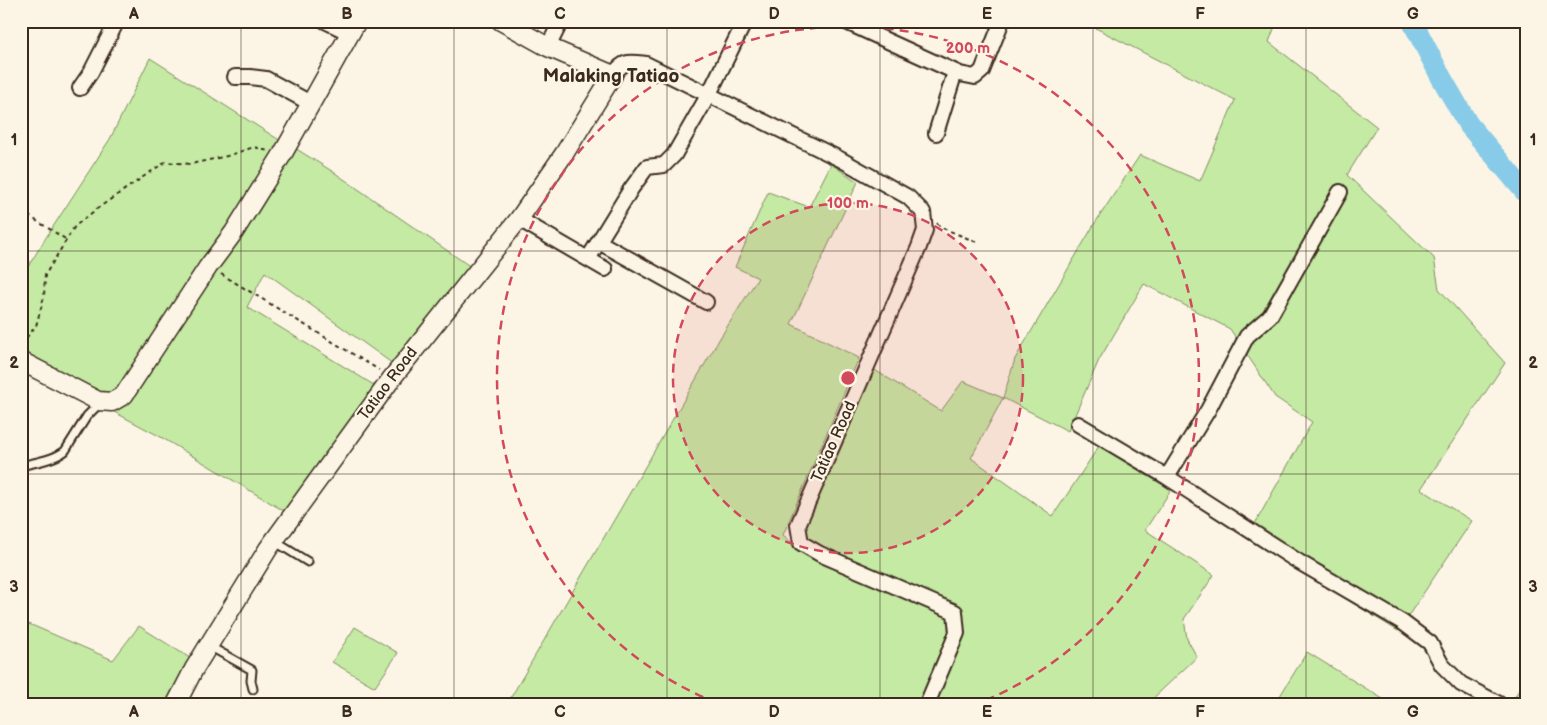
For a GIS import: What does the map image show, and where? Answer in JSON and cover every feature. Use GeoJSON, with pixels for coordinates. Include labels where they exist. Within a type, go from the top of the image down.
{"type":"FeatureCollection","features":[{"type":"Feature","properties":{"kind":"street"},"geometry":{"type":"LineString","coordinates":[[80,88],[91,72],[117,21]]}},
{"type":"Feature","properties":{"kind":"street"},"geometry":{"type":"LineString","coordinates":[[21,361],[98,401],[112,402],[124,395],[208,267],[234,232],[282,156],[354,27],[325,21]]}},
{"type":"Feature","properties":{"kind":"street"},"geometry":{"type":"LineString","coordinates":[[501,21],[548,47],[613,75]]}},
{"type":"Feature","properties":{"kind":"street"},"geometry":{"type":"LineString","coordinates":[[548,47],[561,21]]}},
{"type":"Feature","properties":{"kind":"street"},"geometry":{"type":"LineString","coordinates":[[588,259],[647,167],[664,165],[674,155],[709,94],[745,21]]}},
{"type":"Feature","properties":{"kind":"street"},"geometry":{"type":"LineString","coordinates":[[844,21],[955,72],[975,77],[982,71],[1002,21]]}},
{"type":"Feature","properties":{"kind":"street","name":"Tatiao Road"},"geometry":{"type":"LineString","coordinates":[[176,704],[209,646],[274,541],[392,378],[519,220],[564,154],[613,75],[619,67],[628,62],[646,64],[840,160],[908,197],[923,212],[925,230],[919,247],[798,525],[801,544],[955,612],[957,633],[928,704]]}},
{"type":"Feature","properties":{"kind":"street"},"geometry":{"type":"LineString","coordinates":[[936,133],[955,72]]}},
{"type":"Feature","properties":{"kind":"street"},"geometry":{"type":"LineString","coordinates":[[235,77],[266,79],[312,104]]}},
{"type":"Feature","properties":{"kind":"street"},"geometry":{"type":"LineString","coordinates":[[1166,478],[1208,410],[1247,336],[1270,316],[1340,192]]}},
{"type":"Feature","properties":{"kind":"street"},"geometry":{"type":"LineString","coordinates":[[519,220],[605,269]]}},
{"type":"Feature","properties":{"kind":"street"},"geometry":{"type":"LineString","coordinates":[[599,242],[706,302]]}},
{"type":"Feature","properties":{"kind":"street"},"geometry":{"type":"LineString","coordinates":[[1078,424],[1299,562],[1402,622],[1430,643],[1442,665],[1461,684],[1499,704]]}},
{"type":"Feature","properties":{"kind":"lane"},"geometry":{"type":"LineString","coordinates":[[21,466],[50,458],[65,451],[87,416],[102,401]]}},
{"type":"Feature","properties":{"kind":"lane"},"geometry":{"type":"LineString","coordinates":[[274,541],[308,562]]}},
{"type":"Feature","properties":{"kind":"lane"},"geometry":{"type":"LineString","coordinates":[[209,646],[252,670],[252,689]]}},
{"type":"Feature","properties":{"kind":"path"},"geometry":{"type":"LineString","coordinates":[[21,344],[36,326],[44,298],[45,275],[74,226],[98,208],[165,162],[191,164],[254,148],[282,156]]}},
{"type":"Feature","properties":{"kind":"path"},"geometry":{"type":"LineString","coordinates":[[21,211],[67,240]]}},
{"type":"Feature","properties":{"kind":"path"},"geometry":{"type":"LineString","coordinates":[[923,212],[936,219],[940,227],[979,243]]}},
{"type":"Feature","properties":{"kind":"path"},"geometry":{"type":"LineString","coordinates":[[208,267],[392,378]]}},
{"type":"Feature","properties":{"kind":"green space"},"geometry":{"type":"Polygon","coordinates":[[[1082,21],[1277,21],[1269,42],[1377,127],[1347,175],[1434,258],[1439,289],[1505,363],[1421,489],[1472,521],[1398,631],[1247,538],[1312,422],[1275,397],[1230,329],[1144,284],[1099,360],[1068,431],[1003,398],[1015,359],[1095,223],[1140,155],[1200,181],[1235,100],[1082,21]]]}},
{"type":"Feature","properties":{"kind":"green space"},"geometry":{"type":"Polygon","coordinates":[[[150,58],[335,173],[471,267],[393,364],[265,272],[247,307],[377,387],[284,511],[159,436],[21,362],[21,278],[110,139],[150,58]]]}},
{"type":"Feature","properties":{"kind":"green space"},"geometry":{"type":"Polygon","coordinates":[[[831,164],[858,182],[791,324],[859,358],[783,535],[798,548],[950,616],[949,632],[921,704],[507,704],[720,338],[758,278],[735,267],[768,192],[809,207],[831,164]]]}},
{"type":"Feature","properties":{"kind":"green space"},"geometry":{"type":"Polygon","coordinates":[[[873,369],[941,411],[963,381],[1003,398],[971,458],[1053,516],[1099,446],[1171,490],[1145,530],[1214,575],[1184,619],[1187,639],[1197,657],[1147,704],[935,704],[963,635],[962,609],[821,549],[808,538],[804,525],[873,369]]]}},
{"type":"Feature","properties":{"kind":"green space"},"geometry":{"type":"Polygon","coordinates":[[[29,624],[113,660],[139,626],[193,660],[170,704],[21,704],[21,636],[29,624]]]}},
{"type":"Feature","properties":{"kind":"green space"},"geometry":{"type":"Polygon","coordinates":[[[355,627],[398,653],[375,687],[332,662],[355,627]]]}},
{"type":"Feature","properties":{"kind":"green space"},"geometry":{"type":"Polygon","coordinates":[[[1307,652],[1391,704],[1275,704],[1307,652]]]}},
{"type":"Feature","properties":{"kind":"green space"},"geometry":{"type":"Polygon","coordinates":[[[1526,677],[1526,704],[1515,704],[1512,702],[1526,677]]]}},
{"type":"Feature","properties":{"kind":"waterway"},"geometry":{"type":"LineString","coordinates":[[1412,21],[1468,124],[1526,193]]}},
{"type":"Feature","properties":{"kind":"district","name":"Malaking Tatiao"},"geometry":{"type":"Point","coordinates":[611,76]}}]}
